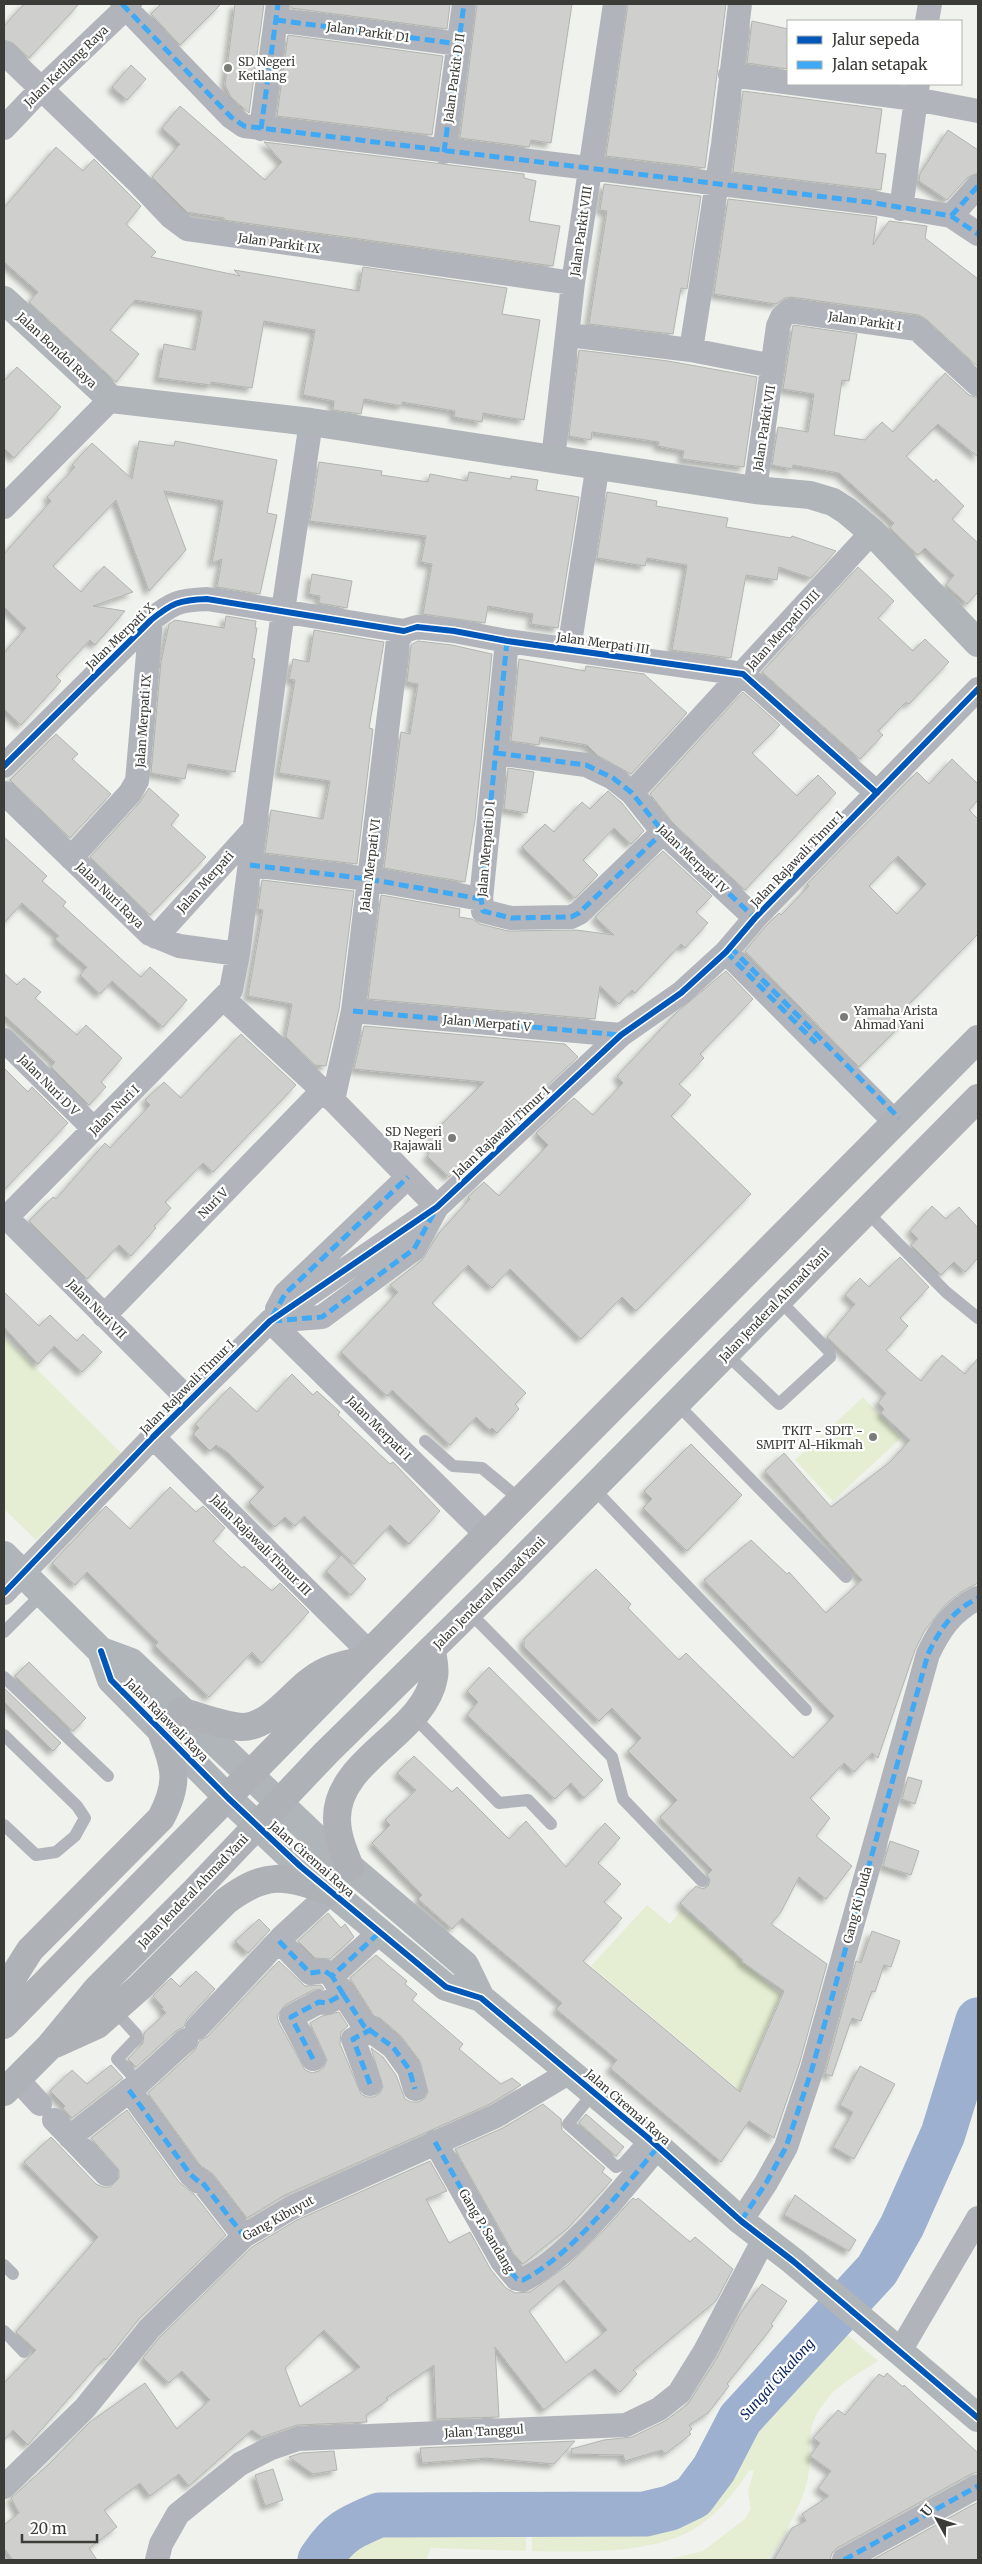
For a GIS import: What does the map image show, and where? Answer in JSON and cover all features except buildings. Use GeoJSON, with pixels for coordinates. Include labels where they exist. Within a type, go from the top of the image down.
{"type":"FeatureCollection","features":[{"type":"Feature","properties":{"kind":"highway"},"geometry":{"type":"LineString","coordinates":[[4,2026],[366,1657],[488,1536],[978,1039]]}},
{"type":"Feature","properties":{"kind":"highway","name":"Jalan Jenderal Ahmad Yani"},"geometry":{"type":"LineString","coordinates":[[10,2085],[49,2047],[97,1989],[278,1804],[470,1613],[978,1098]]}},
{"type":"Feature","properties":{"kind":"highway"},"geometry":{"type":"LineString","coordinates":[[350,1867],[339,1836],[336,1818],[341,1794],[354,1775],[419,1722],[423,1704],[435,1676],[432,1650]]}},
{"type":"Feature","properties":{"kind":"highway"},"geometry":{"type":"LineString","coordinates":[[181,1711],[241,1727],[252,1726],[268,1717],[310,1680],[336,1666],[366,1657]]}},
{"type":"Feature","properties":{"kind":"highway"},"geometry":{"type":"LineString","coordinates":[[4,1991],[30,1950],[161,1818],[172,1798],[176,1776],[161,1731]]}},
{"type":"Feature","properties":{"kind":"highway"},"geometry":{"type":"LineString","coordinates":[[49,2047],[119,2015],[226,1901],[240,1890],[270,1878],[303,1882],[331,1892]]}},
{"type":"Feature","properties":{"kind":"street","name":"Jalan Parkit D II"},"geometry":{"type":"LineString","coordinates":[[444,152],[464,4]]}},
{"type":"Feature","properties":{"kind":"street","name":"Jalan Parkit VIII"},"geometry":{"type":"LineString","coordinates":[[553,459],[573,282],[615,4]]}},
{"type":"Feature","properties":{"kind":"street"},"geometry":{"type":"LineString","coordinates":[[691,350],[717,184],[740,4]]}},
{"type":"Feature","properties":{"kind":"street"},"geometry":{"type":"LineString","coordinates":[[927,20],[930,4]]}},
{"type":"Feature","properties":{"kind":"street"},"geometry":{"type":"LineString","coordinates":[[126,5],[231,117],[244,126],[444,152],[875,203],[951,216],[978,234]]}},
{"type":"Feature","properties":{"kind":"street","name":"Jalan Ketilang Raya"},"geometry":{"type":"LineString","coordinates":[[4,128],[126,5]]}},
{"type":"Feature","properties":{"kind":"street","name":"Jalan Parkit D1"},"geometry":{"type":"LineString","coordinates":[[277,12],[459,44]]}},
{"type":"Feature","properties":{"kind":"street"},"geometry":{"type":"LineString","coordinates":[[261,129],[277,12]]}},
{"type":"Feature","properties":{"kind":"street","name":"Jalan Parkit IX"},"geometry":{"type":"LineString","coordinates":[[4,53],[138,182],[171,217],[187,229],[573,282]]}},
{"type":"Feature","properties":{"kind":"street"},"geometry":{"type":"LineString","coordinates":[[730,75],[787,80]]}},
{"type":"Feature","properties":{"kind":"street"},"geometry":{"type":"LineString","coordinates":[[840,85],[917,92],[978,111]]}},
{"type":"Feature","properties":{"kind":"street"},"geometry":{"type":"LineString","coordinates":[[901,208],[917,92]]}},
{"type":"Feature","properties":{"kind":"street"},"geometry":{"type":"LineString","coordinates":[[951,216],[978,186]]}},
{"type":"Feature","properties":{"kind":"street","name":"Jalan Bondol Raya"},"geometry":{"type":"LineString","coordinates":[[4,300],[111,399]]}},
{"type":"Feature","properties":{"kind":"street","name":"Jalan Parkit I"},"geometry":{"type":"LineString","coordinates":[[773,366],[778,326],[782,316],[789,311],[917,329],[978,385]]}},
{"type":"Feature","properties":{"kind":"street"},"geometry":{"type":"LineString","coordinates":[[568,335],[691,350],[773,366]]}},
{"type":"Feature","properties":{"kind":"street","name":"Jalan Parkit VII"},"geometry":{"type":"LineString","coordinates":[[755,490],[773,366]]}},
{"type":"Feature","properties":{"kind":"street"},"geometry":{"type":"LineString","coordinates":[[4,507],[111,399],[311,422],[553,459],[598,464],[755,490],[810,495],[833,502],[847,510],[872,532],[978,643]]}},
{"type":"Feature","properties":{"kind":"street"},"geometry":{"type":"LineString","coordinates":[[311,422],[283,611],[238,954],[230,990],[224,999],[328,1095],[437,1207]]}},
{"type":"Feature","properties":{"kind":"street"},"geometry":{"type":"LineString","coordinates":[[569,649],[598,464]]}},
{"type":"Feature","properties":{"kind":"street","name":"Jalan Merpati DIII"},"geometry":{"type":"LineString","coordinates":[[632,794],[872,532]]}},
{"type":"Feature","properties":{"kind":"street","name":"Jalan Merpati X"},"geometry":{"type":"LineString","coordinates":[[4,766],[151,620],[171,603],[186,600],[229,602],[283,611]]}},
{"type":"Feature","properties":{"kind":"street","name":"Jalan Merpati III"},"geometry":{"type":"LineString","coordinates":[[283,611],[404,631],[417,627],[743,674]]}},
{"type":"Feature","properties":{"kind":"street","name":"Jalan Merpati IX"},"geometry":{"type":"LineString","coordinates":[[71,858],[130,793],[137,781],[151,620]]}},
{"type":"Feature","properties":{"kind":"street","name":"Jalan Merpati VI"},"geometry":{"type":"LineString","coordinates":[[328,1095],[353,1011],[398,640],[404,631]]}},
{"type":"Feature","properties":{"kind":"street","name":"Jalan Merpati D I"},"geometry":{"type":"LineString","coordinates":[[507,641],[481,899],[483,911],[511,918],[571,917],[579,912],[663,832]]}},
{"type":"Feature","properties":{"kind":"street"},"geometry":{"type":"LineString","coordinates":[[743,674],[877,794]]}},
{"type":"Feature","properties":{"kind":"street","name":"Jalan Rajawali Timur I"},"geometry":{"type":"LineString","coordinates":[[4,1593],[13,1564],[153,1437],[270,1321],[437,1207],[621,1035],[681,993],[726,952],[755,918],[978,689]]}},
{"type":"Feature","properties":{"kind":"street","name":"Jalan Merpati IV"},"geometry":{"type":"LineString","coordinates":[[496,753],[595,768],[613,778],[632,794],[663,832],[755,918]]}},
{"type":"Feature","properties":{"kind":"street","name":"Jalan Nuri Raya"},"geometry":{"type":"LineString","coordinates":[[4,793],[150,934],[179,946],[238,954]]}},
{"type":"Feature","properties":{"kind":"street","name":"Jalan Merpati"},"geometry":{"type":"LineString","coordinates":[[156,937],[255,828]]}},
{"type":"Feature","properties":{"kind":"street"},"geometry":{"type":"LineString","coordinates":[[250,865],[368,879],[481,899]]}},
{"type":"Feature","properties":{"kind":"street"},"geometry":{"type":"LineString","coordinates":[[726,952],[895,1122]]}},
{"type":"Feature","properties":{"kind":"street","name":"Jalan Nuri I"},"geometry":{"type":"LineString","coordinates":[[5,1218],[224,999]]}},
{"type":"Feature","properties":{"kind":"street","name":"Jalan Merpati V"},"geometry":{"type":"LineString","coordinates":[[353,1011],[621,1035]]}},
{"type":"Feature","properties":{"kind":"street","name":"Jalan Nuri D V"},"geometry":{"type":"LineString","coordinates":[[6,1048],[94,1130]]}},
{"type":"Feature","properties":{"kind":"street","name":"Nuri V"},"geometry":{"type":"LineString","coordinates":[[104,1316],[328,1095]]}},
{"type":"Feature","properties":{"kind":"street"},"geometry":{"type":"LineString","coordinates":[[270,1321],[285,1294],[408,1177]]}},
{"type":"Feature","properties":{"kind":"street","name":"Jalan Nuri VII"},"geometry":{"type":"LineString","coordinates":[[5,1218],[189,1400]]}},
{"type":"Feature","properties":{"kind":"street","name":"Jalan Merpati I"},"geometry":{"type":"LineString","coordinates":[[270,1321],[488,1536]]}},
{"type":"Feature","properties":{"kind":"street","name":"Jalan Rajawali Timur III"},"geometry":{"type":"LineString","coordinates":[[153,1437],[366,1657]]}},
{"type":"Feature","properties":{"kind":"street","name":"Jalan Rajawali Raya"},"geometry":{"type":"LineString","coordinates":[[13,1564],[101,1651],[131,1662],[278,1804]]}},
{"type":"Feature","properties":{"kind":"street","name":"Gang Ki Duda"},"geometry":{"type":"LineString","coordinates":[[741,2221],[766,2183],[786,2147],[812,2069],[928,1654],[941,1628],[952,1615],[978,1598]]}},
{"type":"Feature","properties":{"kind":"street","name":"Jalan Rajawali Raya"},"geometry":{"type":"LineString","coordinates":[[101,1651],[111,1680],[257,1826]]}},
{"type":"Feature","properties":{"kind":"street","name":"Jalan Ciremai Raya"},"geometry":{"type":"LineString","coordinates":[[278,1804],[465,1965],[481,1998]]}},
{"type":"Feature","properties":{"kind":"street","name":"Jalan Ciremai Raya"},"geometry":{"type":"LineString","coordinates":[[257,1826],[331,1892],[446,1986],[481,1998],[594,2092],[741,2221],[793,2261],[978,2418]]}},
{"type":"Feature","properties":{"kind":"street"},"geometry":{"type":"LineString","coordinates":[[55,2120],[134,2086],[191,2034],[279,1941],[331,1892]]}},
{"type":"Feature","properties":{"kind":"street"},"geometry":{"type":"LineString","coordinates":[[313,2059],[292,2017],[319,2002],[327,2003],[337,1985],[380,1932]]}},
{"type":"Feature","properties":{"kind":"street"},"geometry":{"type":"LineString","coordinates":[[279,1941],[310,1973],[325,1971],[337,1985],[360,2021],[393,2047],[409,2070],[415,2089]]}},
{"type":"Feature","properties":{"kind":"street"},"geometry":{"type":"LineString","coordinates":[[370,2084],[353,2038],[372,2030]]}},
{"type":"Feature","properties":{"kind":"street","name":"Gang Kibuyut"},"geometry":{"type":"LineString","coordinates":[[4,2487],[85,2408],[149,2329],[244,2236],[291,2208],[496,2116],[570,2072]]}},
{"type":"Feature","properties":{"kind":"street"},"geometry":{"type":"LineString","coordinates":[[10,2085],[55,2120],[106,2174]]}},
{"type":"Feature","properties":{"kind":"street"},"geometry":{"type":"LineString","coordinates":[[134,2086],[190,2174],[211,2191],[244,2236]]}},
{"type":"Feature","properties":{"kind":"street","name":"Gang P. Sandang"},"geometry":{"type":"LineString","coordinates":[[435,2142],[502,2260],[517,2279],[524,2280],[544,2267],[584,2232],[652,2142]]}},
{"type":"Feature","properties":{"kind":"street"},"geometry":{"type":"LineString","coordinates":[[896,2348],[978,2218]]}},
{"type":"Feature","properties":{"kind":"street","name":"Jalan Tanggul"},"geometry":{"type":"LineString","coordinates":[[157,2560],[161,2544],[178,2514],[240,2464],[269,2449],[298,2439],[626,2425],[659,2409],[679,2393],[705,2351],[764,2239]]}},
{"type":"Feature","properties":{"kind":"street"},"geometry":{"type":"LineString","coordinates":[[844,2560],[978,2486]]}},
{"type":"Feature","properties":{"kind":"lane"},"geometry":{"type":"LineString","coordinates":[[866,1211],[946,1292],[978,1318]]}},
{"type":"Feature","properties":{"kind":"lane"},"geometry":{"type":"LineString","coordinates":[[726,1354],[779,1404],[830,1357],[830,1351],[779,1300]]}},
{"type":"Feature","properties":{"kind":"lane"},"geometry":{"type":"LineString","coordinates":[[677,1404],[846,1577]]}},
{"type":"Feature","properties":{"kind":"lane"},"geometry":{"type":"LineString","coordinates":[[425,1441],[453,1466],[482,1468],[522,1500]]}},
{"type":"Feature","properties":{"kind":"lane"},"geometry":{"type":"LineString","coordinates":[[593,1488],[806,1710]]}},
{"type":"Feature","properties":{"kind":"lane"},"geometry":{"type":"LineString","coordinates":[[4,1632],[43,1593]]}},
{"type":"Feature","properties":{"kind":"lane"},"geometry":{"type":"LineString","coordinates":[[470,1613],[612,1756],[623,1799],[702,1881]]}},
{"type":"Feature","properties":{"kind":"lane"},"geometry":{"type":"LineString","coordinates":[[4,1676],[108,1776]]}},
{"type":"Feature","properties":{"kind":"lane"},"geometry":{"type":"LineString","coordinates":[[419,1722],[499,1803],[528,1800],[551,1824]]}},
{"type":"Feature","properties":{"kind":"lane"},"geometry":{"type":"LineString","coordinates":[[4,1735],[77,1806],[86,1818],[75,1836],[56,1852],[36,1856],[4,1826]]}},
{"type":"Feature","properties":{"kind":"lane"},"geometry":{"type":"LineString","coordinates":[[119,2015],[136,2034],[137,2038],[117,2059],[134,2086]]}},
{"type":"Feature","properties":{"kind":"lane"},"geometry":{"type":"LineString","coordinates":[[594,2092],[568,2124],[616,2167],[620,2167],[652,2142]]}},
{"type":"Feature","properties":{"kind":"lane"},"geometry":{"type":"LineString","coordinates":[[4,2265],[13,2274]]}},
{"type":"Feature","properties":{"kind":"lane"},"geometry":{"type":"LineString","coordinates":[[4,2331],[24,2352]]}},
{"type":"Feature","properties":{"kind":"green space"},"geometry":{"type":"Polygon","coordinates":[[[4,1337],[122,1454],[36,1540],[4,1509],[4,1337]]]}},
{"type":"Feature","properties":{"kind":"green space"},"geometry":{"type":"Polygon","coordinates":[[[863,1397],[901,1438],[833,1501],[795,1460],[863,1397]]]}},
{"type":"Feature","properties":{"kind":"green space"},"geometry":{"type":"Polygon","coordinates":[[[647,1905],[670,1924],[682,1909],[781,1995],[739,2090],[591,1966],[647,1905]]]}},
{"type":"Feature","properties":{"kind":"green space"},"geometry":{"type":"Polygon","coordinates":[[[844,2332],[878,2361],[842,2385],[830,2396],[818,2412],[811,2428],[809,2471],[799,2506],[766,2560],[666,2560],[703,2551],[745,2519],[751,2509],[748,2492],[754,2470],[749,2471],[737,2489],[706,2521],[697,2528],[670,2540],[651,2545],[611,2550],[532,2551],[532,2531],[591,2532],[658,2528],[691,2519],[700,2513],[714,2498],[737,2452],[756,2422],[785,2383],[817,2349],[831,2337],[844,2332]]]}},
{"type":"Feature","properties":{"kind":"green space"},"geometry":{"type":"Polygon","coordinates":[[[526,2531],[526,2551],[431,2548],[426,2560],[337,2560],[343,2551],[355,2543],[376,2537],[440,2532],[526,2531]]]}},
{"type":"Feature","properties":{"kind":"waterway","name":"Sungai Cikalong"},"geometry":{"type":"LineString","coordinates":[[320,2560],[333,2543],[345,2532],[379,2515],[645,2514],[670,2508],[693,2497],[714,2469],[740,2419],[877,2270],[902,2226],[943,2134],[978,2020]]}},
{"type":"Feature","properties":{"kind":"marked path"},"geometry":{"type":"LineString","coordinates":[[122,4],[231,117],[244,126],[875,203],[951,216],[978,234]]}},
{"type":"Feature","properties":{"kind":"marked path"},"geometry":{"type":"LineString","coordinates":[[261,129],[278,4]]}},
{"type":"Feature","properties":{"kind":"marked path"},"geometry":{"type":"LineString","coordinates":[[444,152],[464,4]]}},
{"type":"Feature","properties":{"kind":"marked path"},"geometry":{"type":"LineString","coordinates":[[276,20],[459,44]]}},
{"type":"Feature","properties":{"kind":"marked path"},"geometry":{"type":"LineString","coordinates":[[951,216],[978,186]]}},
{"type":"Feature","properties":{"kind":"marked path"},"geometry":{"type":"LineString","coordinates":[[507,641],[481,899],[483,911],[511,918],[571,917],[579,913],[663,832]]}},
{"type":"Feature","properties":{"kind":"marked path"},"geometry":{"type":"LineString","coordinates":[[496,753],[586,765],[613,778],[632,793],[663,832],[755,918]]}},
{"type":"Feature","properties":{"kind":"marked path"},"geometry":{"type":"LineString","coordinates":[[250,865],[368,879],[481,899]]}},
{"type":"Feature","properties":{"kind":"marked path"},"geometry":{"type":"LineString","coordinates":[[730,947],[899,1118]]}},
{"type":"Feature","properties":{"kind":"marked path"},"geometry":{"type":"LineString","coordinates":[[726,952],[816,1043]]}},
{"type":"Feature","properties":{"kind":"marked path"},"geometry":{"type":"LineString","coordinates":[[353,1011],[621,1035]]}},
{"type":"Feature","properties":{"kind":"marked path"},"geometry":{"type":"LineString","coordinates":[[272,1317],[285,1294],[408,1177]]}},
{"type":"Feature","properties":{"kind":"marked path"},"geometry":{"type":"LineString","coordinates":[[272,1321],[322,1317],[414,1249],[435,1211]]}},
{"type":"Feature","properties":{"kind":"marked path"},"geometry":{"type":"LineString","coordinates":[[741,2221],[766,2183],[786,2147],[812,2069],[928,1654],[937,1637],[954,1615],[978,1598]]}},
{"type":"Feature","properties":{"kind":"marked path"},"geometry":{"type":"LineString","coordinates":[[313,2059],[291,2017],[319,2002],[327,2003],[343,1994],[332,1976],[380,1932]]}},
{"type":"Feature","properties":{"kind":"marked path"},"geometry":{"type":"LineString","coordinates":[[279,1941],[310,1973],[325,1971],[332,1976]]}},
{"type":"Feature","properties":{"kind":"marked path"},"geometry":{"type":"LineString","coordinates":[[343,1994],[364,2026],[393,2047],[409,2069],[415,2089]]}},
{"type":"Feature","properties":{"kind":"marked path"},"geometry":{"type":"LineString","coordinates":[[370,2084],[353,2039],[372,2029]]}},
{"type":"Feature","properties":{"kind":"marked path"},"geometry":{"type":"LineString","coordinates":[[129,2090],[190,2174],[199,2182],[202,2182],[244,2236]]}},
{"type":"Feature","properties":{"kind":"marked path"},"geometry":{"type":"LineString","coordinates":[[435,2142],[502,2261],[517,2279],[523,2280],[560,2255],[578,2238],[658,2147]]}},
{"type":"Feature","properties":{"kind":"marked path"},"geometry":{"type":"LineString","coordinates":[[844,2560],[978,2486]]}},
{"type":"Feature","properties":{"kind":"cycle path"},"geometry":{"type":"LineString","coordinates":[[4,766],[151,620],[176,604],[189,600],[207,599],[404,631],[417,627],[454,631],[507,641],[743,674],[877,793]]}},
{"type":"Feature","properties":{"kind":"cycle path"},"geometry":{"type":"LineString","coordinates":[[4,1593],[153,1437],[270,1321],[437,1207],[621,1035],[681,993],[726,952],[755,918],[978,689]]}},
{"type":"Feature","properties":{"kind":"cycle path"},"geometry":{"type":"LineString","coordinates":[[101,1651],[111,1680],[228,1798],[300,1866],[446,1987],[481,1998],[647,2137],[741,2221],[793,2261],[978,2418]]}},
{"type":"Feature","properties":{"kind":"place","name":"SD Negeri Ketilang"},"geometry":{"type":"Point","coordinates":[228,68]}},
{"type":"Feature","properties":{"kind":"place","name":"Yamaha Arista Ahmad Yani"},"geometry":{"type":"Point","coordinates":[844,1017]}},
{"type":"Feature","properties":{"kind":"place","name":"SD Negeri Rajawali"},"geometry":{"type":"Point","coordinates":[452,1138]}},
{"type":"Feature","properties":{"kind":"place","name":"TKIT - SDIT - SMPIT Al-Hikmah"},"geometry":{"type":"Point","coordinates":[873,1437]}}]}
